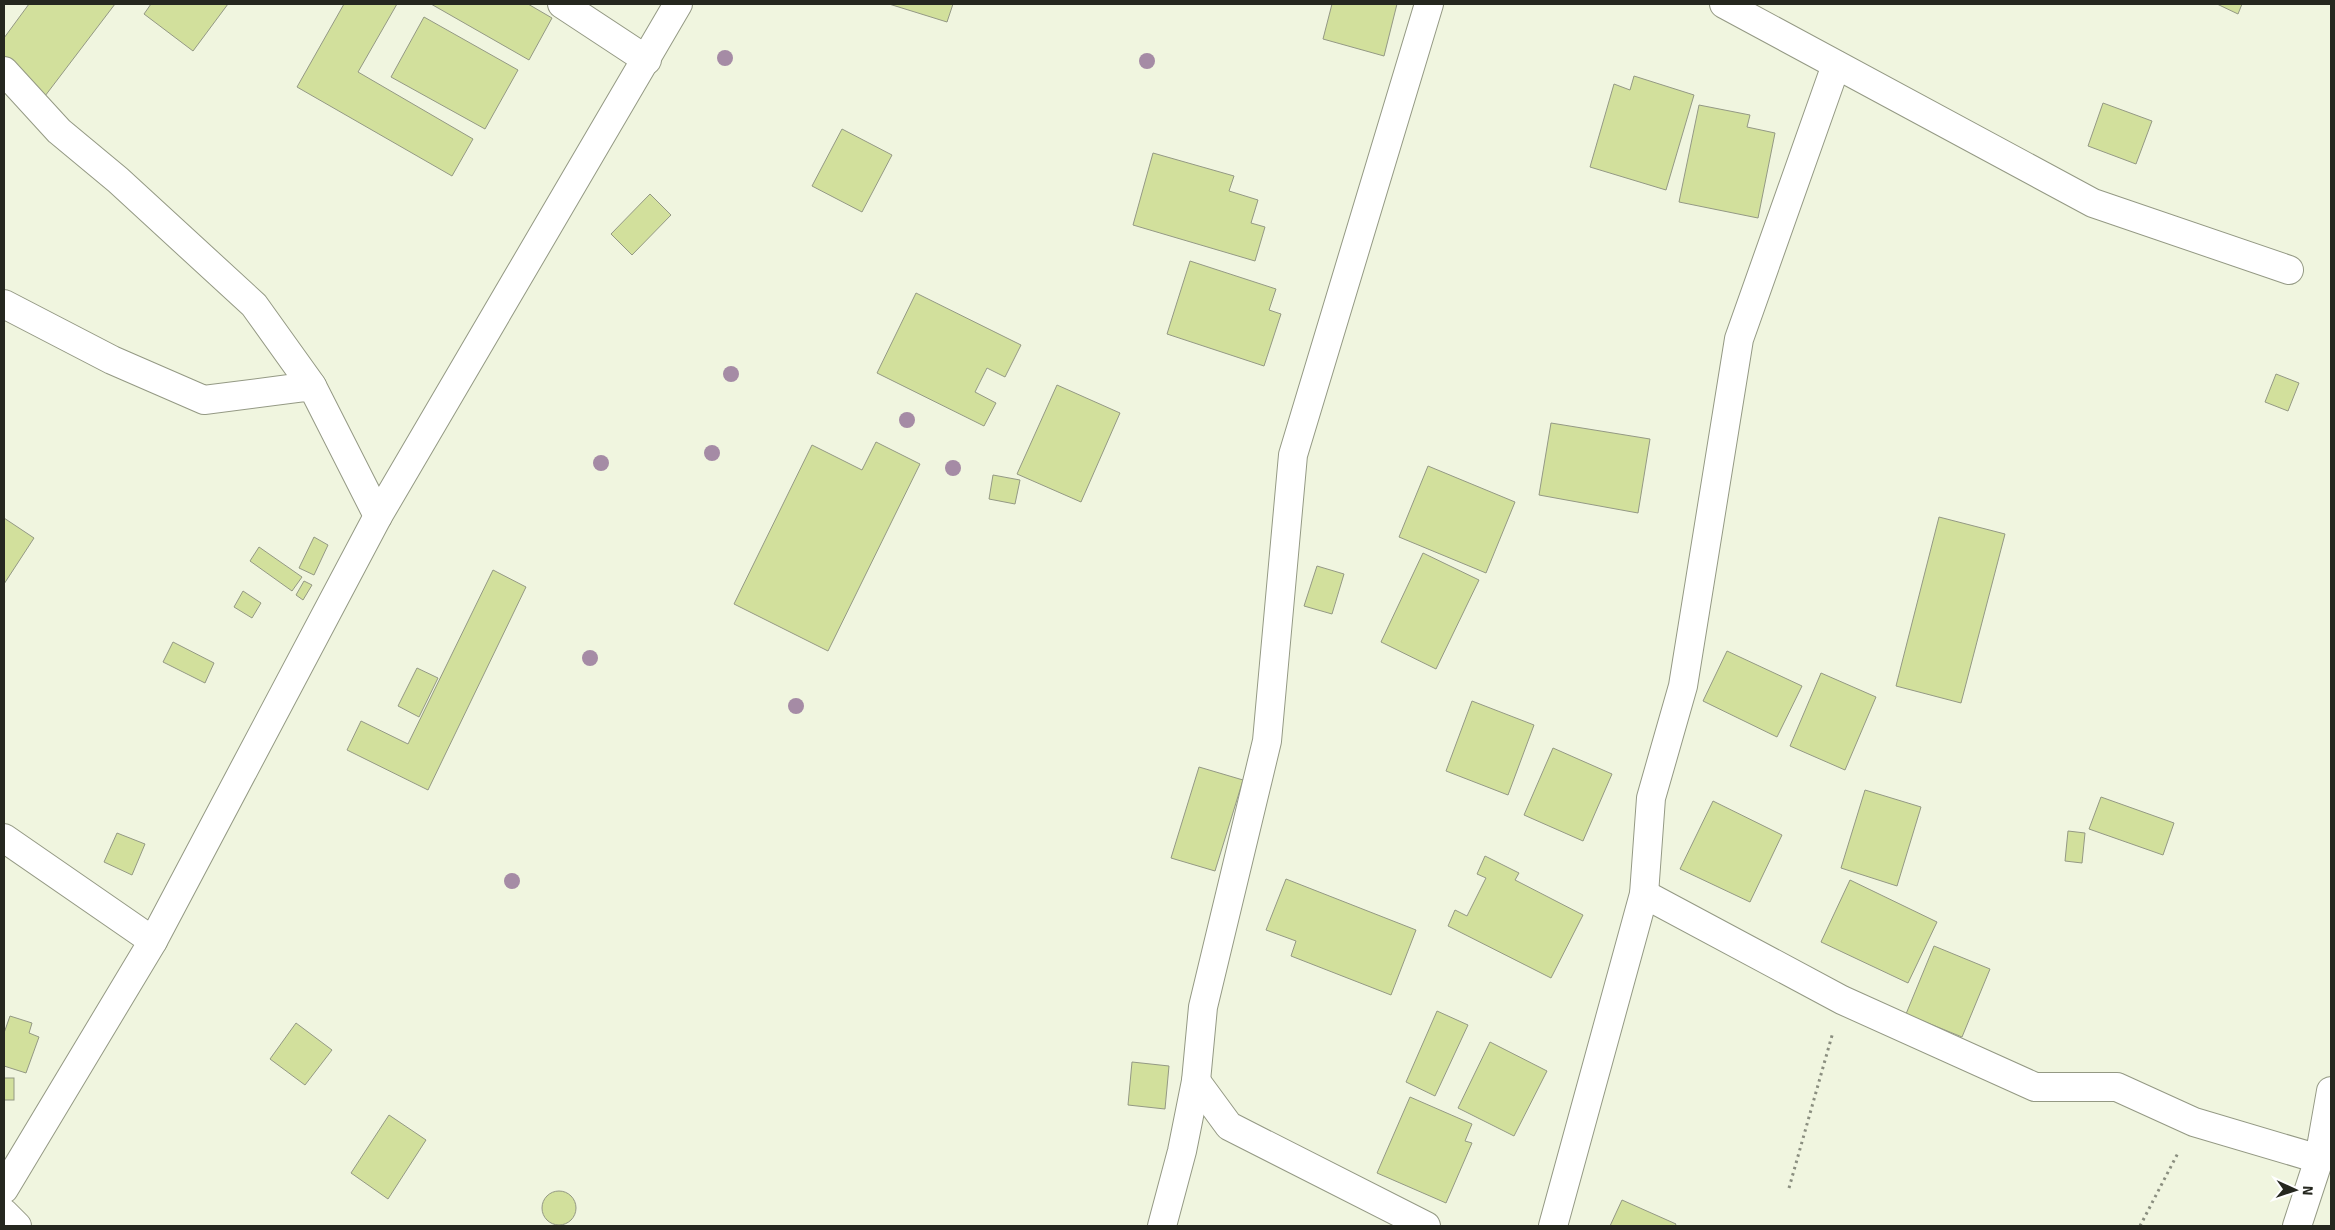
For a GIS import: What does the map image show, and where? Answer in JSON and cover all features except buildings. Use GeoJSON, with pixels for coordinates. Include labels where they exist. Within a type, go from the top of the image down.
{"type":"FeatureCollection","features":[{"type":"Feature","properties":{"kind":"street"},"geometry":{"type":"LineString","coordinates":[[562,4],[647,60]]}},
{"type":"Feature","properties":{"kind":"street"},"geometry":{"type":"LineString","coordinates":[[4,1189],[154,941],[378,516],[647,60],[678,4]]}},
{"type":"Feature","properties":{"kind":"street"},"geometry":{"type":"LineString","coordinates":[[1162,1226],[1182,1151],[1196,1081],[1203,1007],[1267,741],[1292,455],[1430,4]]}},
{"type":"Feature","properties":{"kind":"street"},"geometry":{"type":"LineString","coordinates":[[1724,4],[2093,203],[2290,270]]}},
{"type":"Feature","properties":{"kind":"street"},"geometry":{"type":"LineString","coordinates":[[1553,1226],[1644,894],[1651,798],[1683,686],[1739,340],[1836,65]]}},
{"type":"Feature","properties":{"kind":"street"},"geometry":{"type":"LineString","coordinates":[[4,71],[59,131],[118,180],[254,305],[312,386],[378,516]]}},
{"type":"Feature","properties":{"kind":"street"},"geometry":{"type":"LineString","coordinates":[[4,304],[112,360],[204,400],[312,386]]}},
{"type":"Feature","properties":{"kind":"street"},"geometry":{"type":"LineString","coordinates":[[4,838],[154,941]]}},
{"type":"Feature","properties":{"kind":"street"},"geometry":{"type":"LineString","coordinates":[[1644,894],[1842,1000],[2035,1087],[2116,1087],[2194,1122],[2319,1159]]}},
{"type":"Feature","properties":{"kind":"street"},"geometry":{"type":"LineString","coordinates":[[1196,1081],[1230,1126],[1426,1226]]}},
{"type":"Feature","properties":{"kind":"street"},"geometry":{"type":"LineString","coordinates":[[2298,1226],[2319,1159],[2331,1091]]}},
{"type":"Feature","properties":{"kind":"street"},"geometry":{"type":"LineString","coordinates":[[4,1213],[17,1226]]}},
{"type":"Feature","properties":{"kind":"path"},"geometry":{"type":"LineString","coordinates":[[1789,1188],[1842,1000]]}},
{"type":"Feature","properties":{"kind":"path"},"geometry":{"type":"LineString","coordinates":[[2140,1226],[2194,1122]]}}]}
